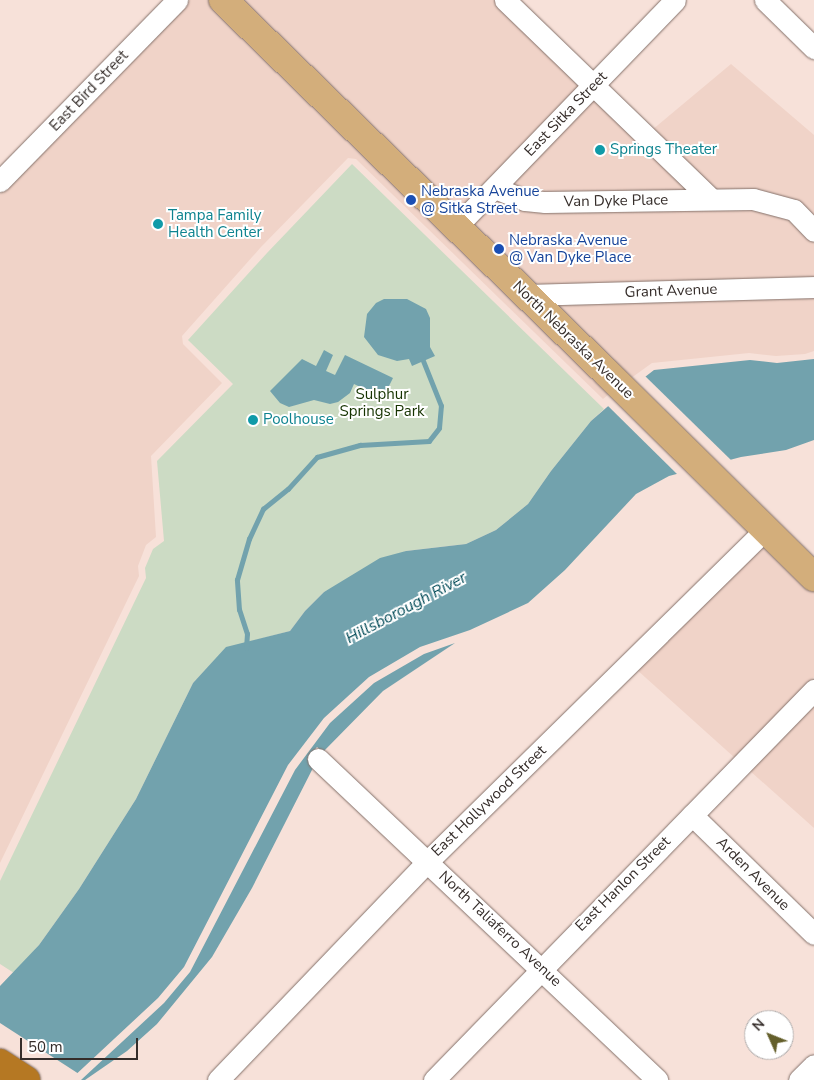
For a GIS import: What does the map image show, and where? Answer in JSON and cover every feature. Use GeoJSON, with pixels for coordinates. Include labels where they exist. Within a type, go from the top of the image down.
{"type":"FeatureCollection","features":[{"type":"Feature","properties":{"kind":"highway"},"geometry":{"type":"LineString","coordinates":[[0,1063],[26,1080]]}},
{"type":"Feature","properties":{"kind":"main road","name":"North Nebraska Avenue"},"geometry":{"type":"LineString","coordinates":[[223,0],[811,571]]}},
{"type":"Feature","properties":{"kind":"street","name":"East Bird Street"},"geometry":{"type":"LineString","coordinates":[[0,181],[177,0]]}},
{"type":"Feature","properties":{"kind":"street"},"geometry":{"type":"LineString","coordinates":[[505,0],[710,198]]}},
{"type":"Feature","properties":{"kind":"street","name":"East Sitka Street"},"geometry":{"type":"LineString","coordinates":[[456,227],[675,0]]}},
{"type":"Feature","properties":{"kind":"street"},"geometry":{"type":"LineString","coordinates":[[765,0],[814,48]]}},
{"type":"Feature","properties":{"kind":"street","name":"Van Dyke Place"},"geometry":{"type":"LineString","coordinates":[[495,188],[525,200],[545,202],[710,198],[753,200],[794,210],[814,231]]}},
{"type":"Feature","properties":{"kind":"street","name":"Grant Avenue"},"geometry":{"type":"LineString","coordinates":[[527,296],[814,287]]}},
{"type":"Feature","properties":{"kind":"street","name":"East Hollywood Street"},"geometry":{"type":"LineString","coordinates":[[218,1080],[428,861],[766,529]]}},
{"type":"Feature","properties":{"kind":"street","name":"East Hanlon Street"},"geometry":{"type":"LineString","coordinates":[[434,1080],[541,968],[814,690]]}},
{"type":"Feature","properties":{"kind":"street","name":"North Taliaferro Avenue"},"geometry":{"type":"LineString","coordinates":[[318,759],[428,861],[657,1080]]}},
{"type":"Feature","properties":{"kind":"street","name":"Arden Avenue"},"geometry":{"type":"LineString","coordinates":[[692,815],[814,934]]}},
{"type":"Feature","properties":{"kind":"street"},"geometry":{"type":"LineString","coordinates":[[799,1080],[814,1065]]}},
{"type":"Feature","properties":{"kind":"shaded area"},"geometry":{"type":"Polygon","coordinates":[[[190,0],[212,0],[614,390],[603,399],[356,159],[348,158],[261,247],[182,336],[183,344],[222,383],[151,456],[156,537],[146,545],[138,566],[139,576],[0,863],[0,194],[190,0]]]}},
{"type":"Feature","properties":{"kind":"shaded area"},"geometry":{"type":"Polygon","coordinates":[[[237,0],[494,0],[581,85],[492,178],[489,177],[487,183],[456,214],[237,0]]]}},
{"type":"Feature","properties":{"kind":"shaded area"},"geometry":{"type":"Polygon","coordinates":[[[731,64],[814,135],[814,219],[713,190],[652,130],[731,64]]]}},
{"type":"Feature","properties":{"kind":"shaded area"},"geometry":{"type":"Polygon","coordinates":[[[595,97],[691,190],[526,192],[510,185],[595,97]]]}},
{"type":"Feature","properties":{"kind":"shaded area"},"geometry":{"type":"Polygon","coordinates":[[[498,198],[708,207],[711,210],[715,207],[753,208],[790,217],[814,243],[814,278],[530,287],[469,227],[498,198]]]}},
{"type":"Feature","properties":{"kind":"shaded area"},"geometry":{"type":"Polygon","coordinates":[[[814,295],[814,351],[805,354],[776,356],[749,353],[652,363],[627,381],[547,304],[814,295]]]}},
{"type":"Feature","properties":{"kind":"shaded area"},"geometry":{"type":"Polygon","coordinates":[[[767,541],[814,588],[814,677],[735,758],[636,669],[767,541]]]}},
{"type":"Feature","properties":{"kind":"shaded area"},"geometry":{"type":"Polygon","coordinates":[[[814,703],[814,828],[749,770],[814,703]]]}},
{"type":"Feature","properties":{"kind":"green space","name":"Sulphur Springs Park"},"geometry":{"type":"Polygon","coordinates":[[[352,164],[604,409],[591,421],[551,471],[528,504],[496,530],[466,544],[406,551],[324,592],[305,611],[290,631],[226,648],[193,683],[136,799],[79,889],[39,945],[14,973],[0,964],[0,881],[146,578],[145,568],[153,549],[164,541],[157,461],[233,384],[188,340],[267,253],[352,164]]]}},
{"type":"Feature","properties":{"kind":"water"},"geometry":{"type":"Polygon","coordinates":[[[384,299],[407,299],[426,309],[430,318],[430,347],[435,356],[412,366],[409,359],[397,361],[378,355],[364,337],[367,314],[376,303],[384,299]]]}},
{"type":"Feature","properties":{"kind":"water"},"geometry":{"type":"Polygon","coordinates":[[[324,350],[333,355],[326,371],[335,375],[345,355],[393,378],[383,398],[354,384],[350,393],[338,402],[330,404],[314,400],[289,407],[280,403],[270,391],[302,359],[316,366],[324,350]]]}},
{"type":"Feature","properties":{"kind":"water","name":"Hillsborough River"},"geometry":{"type":"Polygon","coordinates":[[[814,359],[814,440],[786,450],[741,457],[669,476],[636,494],[565,570],[528,603],[470,630],[420,647],[369,677],[324,718],[288,765],[184,967],[158,998],[70,1080],[0,1080],[0,986],[39,945],[79,889],[136,799],[193,683],[226,647],[290,631],[305,611],[324,592],[380,558],[406,551],[466,544],[496,530],[528,504],[551,471],[591,421],[654,370],[750,360],[777,363],[814,359]]]}},
{"type":"Feature","properties":{"kind":"water"},"geometry":{"type":"Polygon","coordinates":[[[455,643],[383,691],[323,752],[317,747],[307,759],[314,766],[252,888],[212,957],[157,1024],[127,1051],[85,1080],[81,1080],[164,1003],[190,972],[295,770],[330,723],[374,683],[424,654],[455,643]]]}},
{"type":"Feature","properties":{"kind":"pier"},"geometry":{"type":"Polygon","coordinates":[[[644,375],[733,462],[679,476],[606,404],[644,375]]]}},
{"type":"Feature","properties":{"kind":"pier"},"geometry":{"type":"Polygon","coordinates":[[[0,1023],[79,1074],[73,1080],[0,1080],[0,1023]]]}},
{"type":"Feature","properties":{"kind":"waterway"},"geometry":{"type":"LineString","coordinates":[[246,648],[247,634],[239,610],[237,580],[249,539],[263,509],[288,489],[317,457],[360,445],[429,441],[439,428],[441,406],[423,361]]}},
{"type":"Feature","properties":{"kind":"place","name":"Springs Theater"},"geometry":{"type":"Point","coordinates":[600,150]}},
{"type":"Feature","properties":{"kind":"place","name":"Nebraska Avenue @ Sitka Street"},"geometry":{"type":"Point","coordinates":[411,200]}},
{"type":"Feature","properties":{"kind":"place","name":"Tampa Family Health Center"},"geometry":{"type":"Point","coordinates":[158,224]}},
{"type":"Feature","properties":{"kind":"place","name":"Nebraska Avenue @ Van Dyke Place"},"geometry":{"type":"Point","coordinates":[499,249]}},
{"type":"Feature","properties":{"kind":"place","name":"Poolhouse"},"geometry":{"type":"Point","coordinates":[253,420]}}]}
